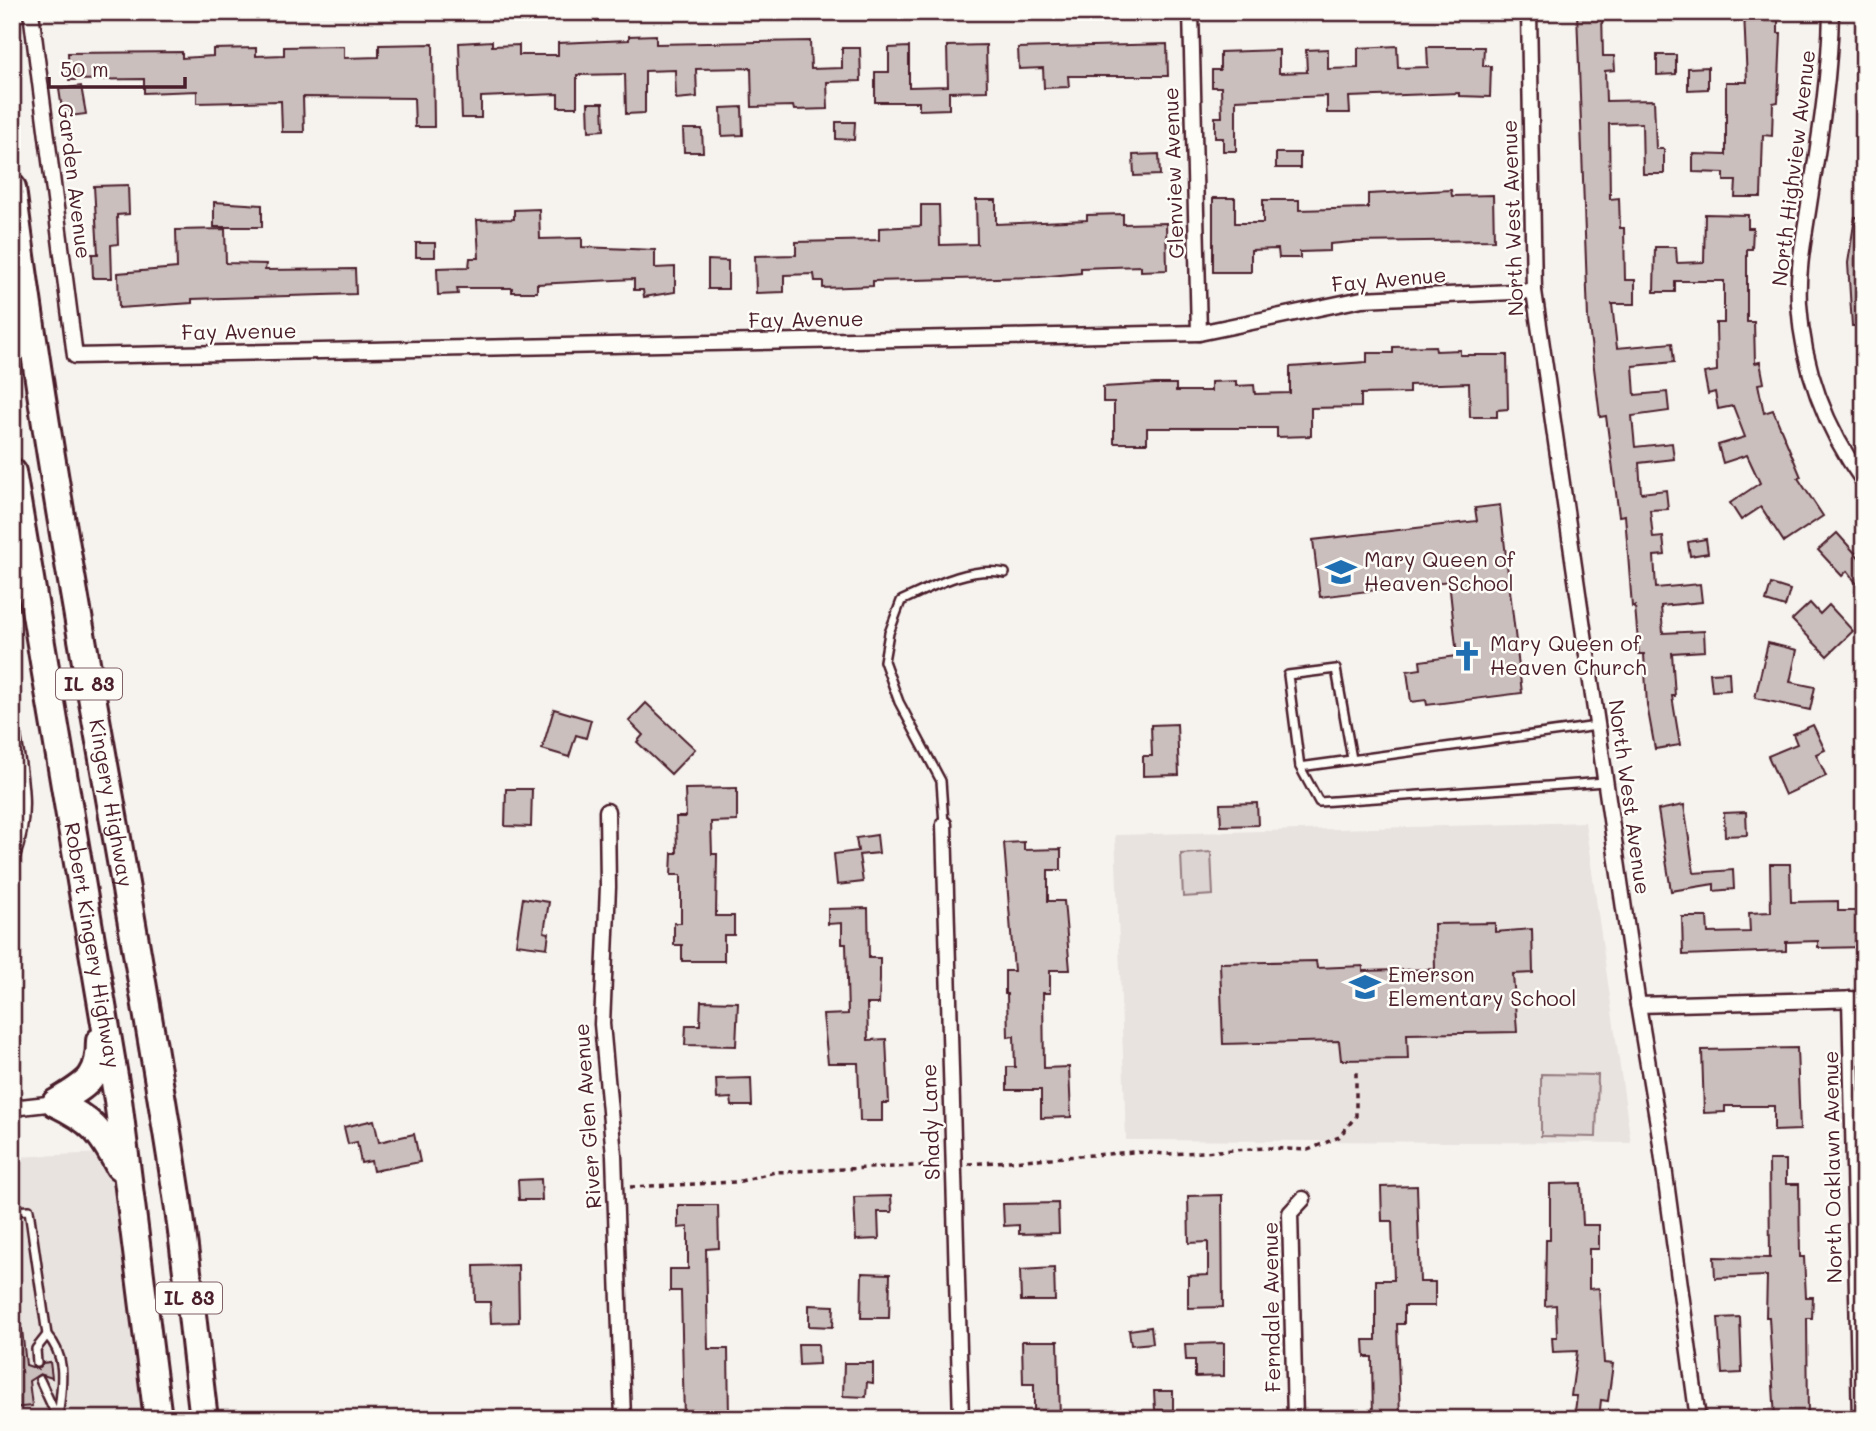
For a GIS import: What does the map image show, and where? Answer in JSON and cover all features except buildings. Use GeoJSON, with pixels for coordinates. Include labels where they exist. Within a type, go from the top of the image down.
{"type":"FeatureCollection","features":[{"type":"Feature","properties":{"kind":"highway","name":"Kingery Highway"},"geometry":{"type":"LineString","coordinates":[[12,188],[26,302],[90,694],[175,1178],[204,1419]]}},
{"type":"Feature","properties":{"kind":"highway","name":"Robert Kingery Highway"},"geometry":{"type":"LineString","coordinates":[[12,472],[99,993],[128,1185],[158,1419]]}},
{"type":"Feature","properties":{"kind":"highway"},"geometry":{"type":"LineString","coordinates":[[56,1102],[91,1080],[98,1068],[99,993]]}},
{"type":"Feature","properties":{"kind":"highway"},"geometry":{"type":"LineString","coordinates":[[56,1102],[84,1116],[104,1136],[128,1185]]}},
{"type":"Feature","properties":{"kind":"street","name":"Garden Avenue"},"geometry":{"type":"LineString","coordinates":[[31,12],[75,356]]}},
{"type":"Feature","properties":{"kind":"street","name":"Glenview Avenue"},"geometry":{"type":"LineString","coordinates":[[1191,12],[1199,333]]}},
{"type":"Feature","properties":{"kind":"street","name":"North West Avenue"},"geometry":{"type":"LineString","coordinates":[[1529,12],[1534,291],[1638,1005],[1659,1130],[1698,1419]]}},
{"type":"Feature","properties":{"kind":"street","name":"North Highview Avenue"},"geometry":{"type":"LineString","coordinates":[[1831,12],[1830,66],[1800,263],[1799,302],[1803,343],[1813,383],[1828,422],[1864,482]]}},
{"type":"Feature","properties":{"kind":"street","name":"Fay Avenue"},"geometry":{"type":"LineString","coordinates":[[75,356],[1199,333],[1362,299],[1534,291]]}},
{"type":"Feature","properties":{"kind":"street"},"geometry":{"type":"LineString","coordinates":[[12,730],[22,804],[21,823],[12,856]]}},
{"type":"Feature","properties":{"kind":"street","name":"River Glen Avenue"},"geometry":{"type":"LineString","coordinates":[[607,811],[608,887],[602,1024],[615,1187],[623,1419]]}},
{"type":"Feature","properties":{"kind":"street","name":"Shady Lane"},"geometry":{"type":"LineString","coordinates":[[944,824],[961,1419]]}},
{"type":"Feature","properties":{"kind":"street"},"geometry":{"type":"LineString","coordinates":[[1638,1005],[1857,999]]}},
{"type":"Feature","properties":{"kind":"street","name":"North Oaklawn Avenue"},"geometry":{"type":"LineString","coordinates":[[1857,999],[1860,1419]]}},
{"type":"Feature","properties":{"kind":"street"},"geometry":{"type":"LineString","coordinates":[[12,1108],[56,1102]]}},
{"type":"Feature","properties":{"kind":"street","name":"Ferndale Avenue"},"geometry":{"type":"LineString","coordinates":[[1295,1419],[1290,1213],[1303,1199]]}},
{"type":"Feature","properties":{"kind":"lane"},"geometry":{"type":"LineString","coordinates":[[944,824],[941,781],[900,702],[884,661],[889,633],[901,601],[940,583],[964,576],[988,570],[1006,573]]}},
{"type":"Feature","properties":{"kind":"lane"},"geometry":{"type":"LineString","coordinates":[[1352,759],[1336,669],[1288,675],[1300,767],[1319,803],[1605,782]]}},
{"type":"Feature","properties":{"kind":"lane"},"geometry":{"type":"LineString","coordinates":[[1300,767],[1597,726]]}},
{"type":"Feature","properties":{"kind":"lane"},"geometry":{"type":"LineString","coordinates":[[12,1211],[29,1210],[47,1335],[58,1347],[62,1373],[58,1418]]}},
{"type":"Feature","properties":{"kind":"lane"},"geometry":{"type":"LineString","coordinates":[[37,1363],[36,1349],[47,1335]]}},
{"type":"Feature","properties":{"kind":"lane"},"geometry":{"type":"LineString","coordinates":[[40,1380],[58,1418]]}},
{"type":"Feature","properties":{"kind":"path"},"geometry":{"type":"LineString","coordinates":[[615,1187],[737,1182],[775,1172],[953,1165],[1134,1152],[1169,1154],[1267,1148],[1308,1150],[1339,1137],[1356,1115],[1356,1068]]}},
{"type":"Feature","properties":{"kind":"shaded area","name":"Emerson Elementary School"},"geometry":{"type":"Polygon","coordinates":[[[1585,822],[1631,1143],[1126,1140],[1115,835],[1585,822]]]}},
{"type":"Feature","properties":{"kind":"shaded area"},"geometry":{"type":"Polygon","coordinates":[[[1211,852],[1213,895],[1183,897],[1181,854],[1211,852]]]}},
{"type":"Feature","properties":{"kind":"shaded area"},"geometry":{"type":"Polygon","coordinates":[[[1541,1074],[1598,1075],[1596,1137],[1541,1136],[1541,1074]]]}},
{"type":"Feature","properties":{"kind":"shaded area"},"geometry":{"type":"Polygon","coordinates":[[[102,1153],[119,1184],[144,1419],[12,1419],[12,1157],[102,1153]]]}},
{"type":"Feature","properties":{"kind":"place","name":"Mary Queen of Heaven School"},"geometry":{"type":"Point","coordinates":[1341,572]}},
{"type":"Feature","properties":{"kind":"place","name":"Mary Queen of Heaven Church"},"geometry":{"type":"Point","coordinates":[1467,656]}},
{"type":"Feature","properties":{"kind":"place","name":"Emerson Elementary School"},"geometry":{"type":"Point","coordinates":[1365,987]}}]}
